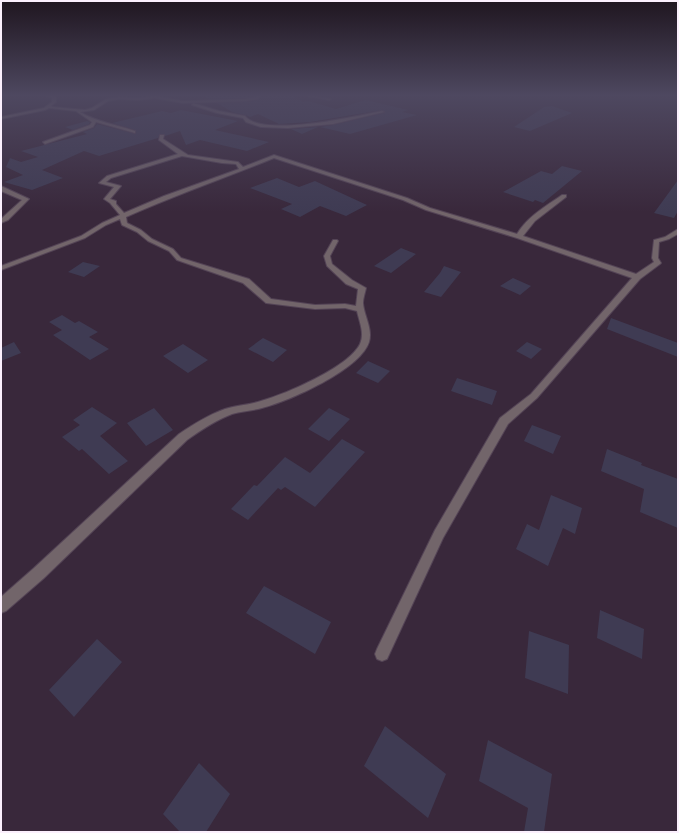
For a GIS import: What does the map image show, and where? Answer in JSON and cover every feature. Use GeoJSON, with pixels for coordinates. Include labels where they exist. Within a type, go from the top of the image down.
{"type":"FeatureCollection","features":[{"type":"Feature","properties":{"kind":"street"},"geometry":{"type":"LineString","coordinates":[[45,143],[72,134]]}},
{"type":"Feature","properties":{"kind":"street"},"geometry":{"type":"LineString","coordinates":[[162,136],[161,139],[182,154],[222,162],[238,163],[242,170]]}},
{"type":"Feature","properties":{"kind":"street"},"geometry":{"type":"LineString","coordinates":[[182,154],[109,176],[102,183],[118,186],[107,199],[114,202],[113,204],[122,215],[126,226],[139,231],[150,240],[171,250],[179,259],[246,281],[270,301],[315,306],[345,306],[360,309]]}},
{"type":"Feature","properties":{"kind":"street"},"geometry":{"type":"LineString","coordinates":[[1,268],[83,237],[122,215],[166,197],[242,170],[274,156],[405,199],[428,209],[519,237],[637,277]]}},
{"type":"Feature","properties":{"kind":"street"},"geometry":{"type":"LineString","coordinates":[[1,188],[26,199],[6,219],[1,221]]}},
{"type":"Feature","properties":{"kind":"street"},"geometry":{"type":"LineString","coordinates":[[519,237],[522,231],[533,219],[564,196]]}},
{"type":"Feature","properties":{"kind":"street"},"geometry":{"type":"LineString","coordinates":[[382,654],[438,534],[474,475],[504,421],[534,396],[637,277],[658,263],[655,258],[656,241],[667,238],[678,231]]}},
{"type":"Feature","properties":{"kind":"street"},"geometry":{"type":"LineString","coordinates":[[1,606],[39,573],[183,437],[209,419],[227,412],[258,406],[282,398],[333,373],[352,358],[364,344],[364,323],[359,300],[362,294],[362,288],[349,282],[329,265],[327,256],[335,241]]}},
{"type":"Feature","properties":{"kind":"building"},"geometry":{"type":"Polygon","coordinates":[[[87,134],[171,134],[165,136],[164,134],[160,134],[158,138],[99,156],[84,151],[42,170],[63,178],[32,190],[4,182],[23,175],[6,167],[10,158],[21,162],[38,157],[21,151],[87,134]]]}},
{"type":"Feature","properties":{"kind":"building"},"geometry":{"type":"Polygon","coordinates":[[[181,134],[232,134],[269,142],[247,151],[200,140],[186,145],[181,134]]]}},
{"type":"Feature","properties":{"kind":"building"},"geometry":{"type":"Polygon","coordinates":[[[562,166],[582,171],[543,203],[535,200],[533,202],[503,192],[541,171],[552,174],[562,166]]]}},
{"type":"Feature","properties":{"kind":"building"},"geometry":{"type":"Polygon","coordinates":[[[277,178],[299,187],[315,181],[367,205],[346,216],[320,206],[300,217],[281,209],[292,204],[250,188],[277,178]]]}},
{"type":"Feature","properties":{"kind":"building"},"geometry":{"type":"Polygon","coordinates":[[[678,180],[678,211],[674,218],[654,213],[678,180]]]}},
{"type":"Feature","properties":{"kind":"building"},"geometry":{"type":"Polygon","coordinates":[[[401,248],[416,254],[391,273],[374,266],[401,248]]]}},
{"type":"Feature","properties":{"kind":"building"},"geometry":{"type":"Polygon","coordinates":[[[83,262],[100,266],[84,277],[68,272],[83,262]]]}},
{"type":"Feature","properties":{"kind":"building"},"geometry":{"type":"Polygon","coordinates":[[[444,266],[461,272],[441,297],[424,292],[440,273],[444,266]]]}},
{"type":"Feature","properties":{"kind":"building"},"geometry":{"type":"Polygon","coordinates":[[[513,278],[531,286],[520,295],[500,286],[513,278]]]}},
{"type":"Feature","properties":{"kind":"building"},"geometry":{"type":"Polygon","coordinates":[[[62,315],[75,323],[79,321],[98,332],[89,337],[109,349],[90,360],[53,335],[62,330],[49,322],[62,315]]]}},
{"type":"Feature","properties":{"kind":"building"},"geometry":{"type":"Polygon","coordinates":[[[611,318],[678,343],[678,357],[607,329],[611,318]]]}},
{"type":"Feature","properties":{"kind":"building"},"geometry":{"type":"Polygon","coordinates":[[[263,338],[287,350],[273,362],[248,349],[263,338]]]}},
{"type":"Feature","properties":{"kind":"building"},"geometry":{"type":"Polygon","coordinates":[[[14,342],[21,353],[1,361],[1,348],[14,342]]]}},
{"type":"Feature","properties":{"kind":"building"},"geometry":{"type":"Polygon","coordinates":[[[527,342],[542,349],[531,359],[516,351],[527,342]]]}},
{"type":"Feature","properties":{"kind":"building"},"geometry":{"type":"Polygon","coordinates":[[[183,344],[208,360],[188,373],[163,356],[183,344]]]}},
{"type":"Feature","properties":{"kind":"building"},"geometry":{"type":"Polygon","coordinates":[[[368,361],[390,371],[378,383],[356,373],[368,361]]]}},
{"type":"Feature","properties":{"kind":"building"},"geometry":{"type":"Polygon","coordinates":[[[457,378],[497,391],[492,405],[451,391],[457,378]]]}},
{"type":"Feature","properties":{"kind":"building"},"geometry":{"type":"Polygon","coordinates":[[[92,407],[117,423],[100,436],[128,461],[109,474],[82,449],[79,451],[62,437],[80,425],[73,420],[92,407]]]}},
{"type":"Feature","properties":{"kind":"building"},"geometry":{"type":"Polygon","coordinates":[[[154,408],[173,430],[146,446],[127,423],[154,408]]]}},
{"type":"Feature","properties":{"kind":"building"},"geometry":{"type":"Polygon","coordinates":[[[329,408],[350,419],[329,441],[308,429],[329,408]]]}},
{"type":"Feature","properties":{"kind":"building"},"geometry":{"type":"Polygon","coordinates":[[[532,425],[561,436],[553,454],[524,441],[532,425]]]}},
{"type":"Feature","properties":{"kind":"building"},"geometry":{"type":"Polygon","coordinates":[[[342,439],[365,452],[315,507],[285,487],[281,490],[278,488],[248,520],[231,509],[254,485],[257,486],[285,457],[310,473],[342,439]]]}},
{"type":"Feature","properties":{"kind":"building"},"geometry":{"type":"Polygon","coordinates":[[[607,449],[642,463],[641,465],[678,479],[678,528],[640,512],[644,489],[601,471],[607,449]]]}},
{"type":"Feature","properties":{"kind":"building"},"geometry":{"type":"Polygon","coordinates":[[[551,495],[582,508],[575,534],[563,528],[548,566],[516,549],[527,524],[539,530],[551,495]]]}},
{"type":"Feature","properties":{"kind":"building"},"geometry":{"type":"Polygon","coordinates":[[[264,586],[331,622],[315,654],[246,613],[264,586]]]}},
{"type":"Feature","properties":{"kind":"building"},"geometry":{"type":"Polygon","coordinates":[[[600,610],[644,629],[642,659],[597,638],[600,610]]]}},
{"type":"Feature","properties":{"kind":"building"},"geometry":{"type":"Polygon","coordinates":[[[529,631],[569,645],[568,694],[525,678],[529,631]]]}},
{"type":"Feature","properties":{"kind":"building"},"geometry":{"type":"Polygon","coordinates":[[[97,639],[122,662],[74,717],[49,690],[97,639]]]}},
{"type":"Feature","properties":{"kind":"building"},"geometry":{"type":"Polygon","coordinates":[[[385,726],[446,774],[428,818],[364,766],[385,726]]]}},
{"type":"Feature","properties":{"kind":"building"},"geometry":{"type":"Polygon","coordinates":[[[488,740],[552,774],[544,832],[524,832],[528,808],[479,781],[488,740]]]}},
{"type":"Feature","properties":{"kind":"building"},"geometry":{"type":"Polygon","coordinates":[[[199,763],[230,794],[206,832],[180,832],[163,814],[199,763]]]}}]}
